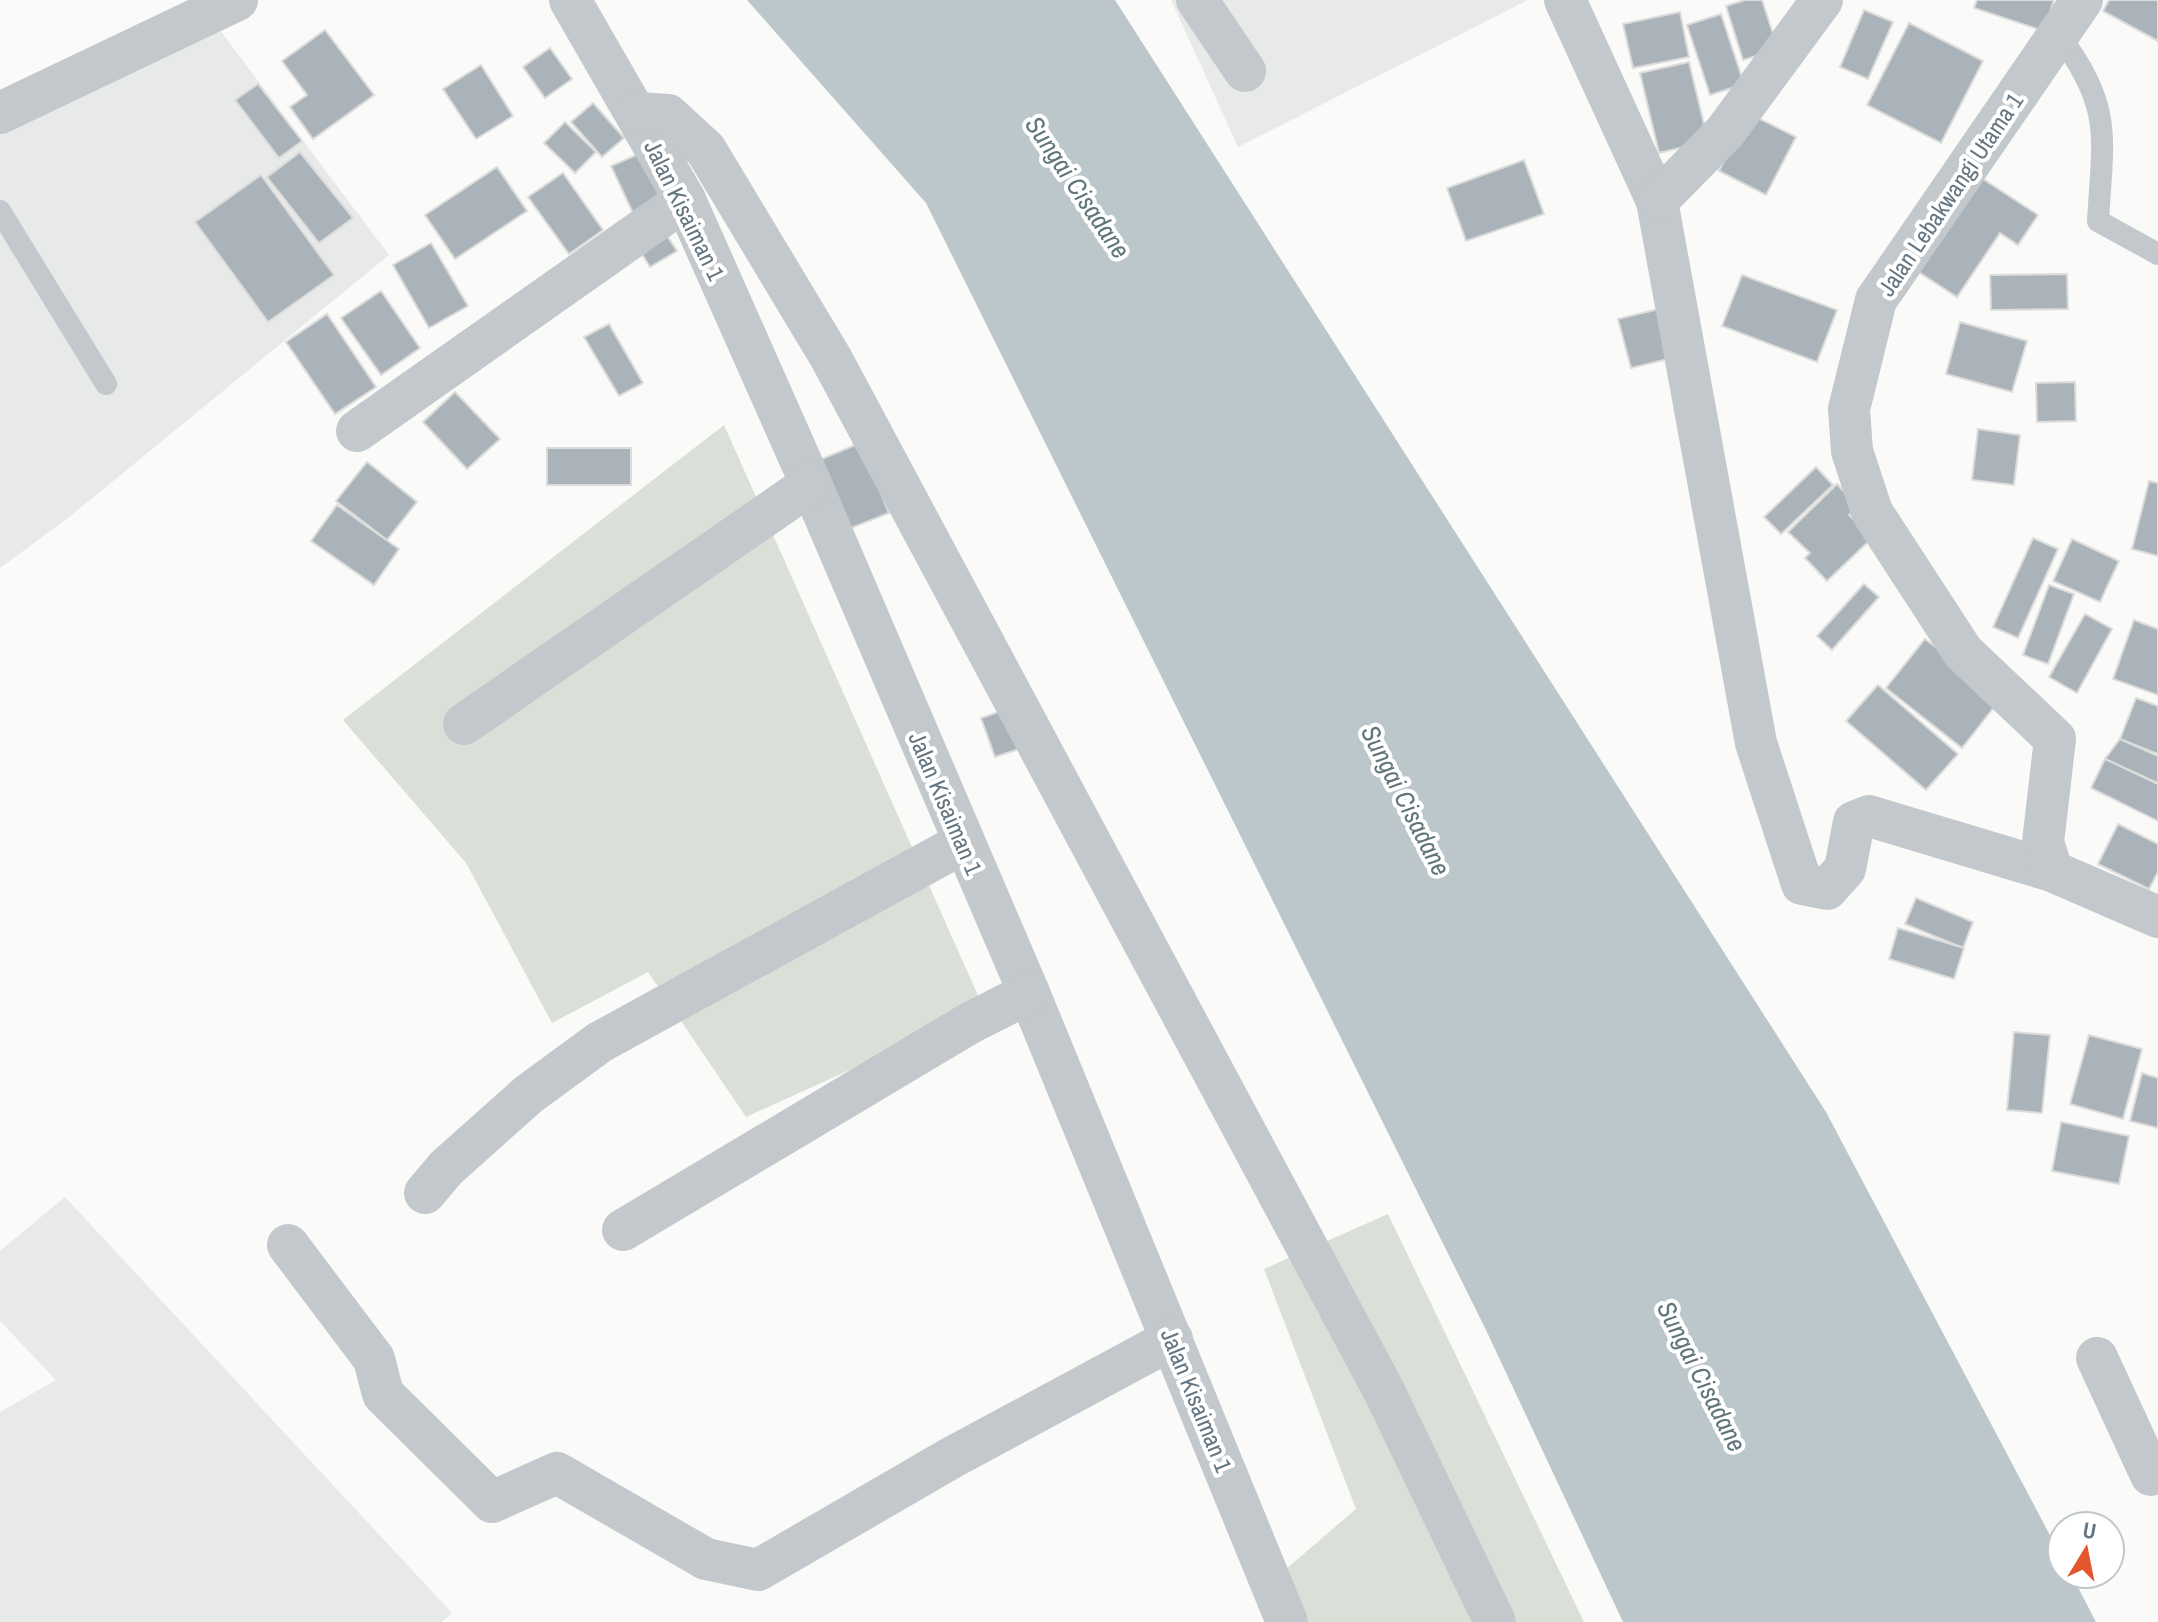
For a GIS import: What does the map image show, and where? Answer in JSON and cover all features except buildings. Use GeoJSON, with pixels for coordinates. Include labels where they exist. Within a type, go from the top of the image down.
{"type":"FeatureCollection","features":[{"type":"Feature","properties":{"kind":"street"},"geometry":{"type":"LineString","coordinates":[[0,113],[237,0]]}},
{"type":"Feature","properties":{"kind":"street","name":"Jalan Kisaiman 1"},"geometry":{"type":"LineString","coordinates":[[570,0],[685,200],[811,484],[1029,993],[1287,1622]]}},
{"type":"Feature","properties":{"kind":"street"},"geometry":{"type":"LineString","coordinates":[[1197,0],[1245,71]]}},
{"type":"Feature","properties":{"kind":"street"},"geometry":{"type":"LineString","coordinates":[[1565,0],[1657,201],[1756,743],[1802,884],[1827,889],[1845,869],[1849,834],[1854,822],[1869,816],[2052,871],[2158,917]]}},
{"type":"Feature","properties":{"kind":"street"},"geometry":{"type":"LineString","coordinates":[[1657,201],[1725,132],[1822,0]]}},
{"type":"Feature","properties":{"kind":"street","name":"Jalan Lebakwangi Utama 1"},"geometry":{"type":"LineString","coordinates":[[2052,871],[2043,842],[2055,739],[1963,652],[1872,512],[1852,451],[1849,409],[1876,300],[2082,0]]}},
{"type":"Feature","properties":{"kind":"street"},"geometry":{"type":"LineString","coordinates":[[636,113],[668,115],[706,150],[831,358],[1384,1391],[1495,1622]]}},
{"type":"Feature","properties":{"kind":"street"},"geometry":{"type":"LineString","coordinates":[[357,431],[685,200]]}},
{"type":"Feature","properties":{"kind":"street"},"geometry":{"type":"LineString","coordinates":[[464,724],[811,484]]}},
{"type":"Feature","properties":{"kind":"street"},"geometry":{"type":"LineString","coordinates":[[425,1193],[446,1168],[529,1094],[600,1042],[963,843]]}},
{"type":"Feature","properties":{"kind":"street"},"geometry":{"type":"LineString","coordinates":[[623,1230],[956,1031],[1029,993]]}},
{"type":"Feature","properties":{"kind":"street"},"geometry":{"type":"LineString","coordinates":[[288,1245],[374,1359],[383,1394],[492,1502],[557,1473],[706,1559],[758,1570],[951,1458],[1172,1339]]}},
{"type":"Feature","properties":{"kind":"street"},"geometry":{"type":"LineString","coordinates":[[2097,1358],[2151,1475],[2158,1472]]}},
{"type":"Feature","properties":{"kind":"lane"},"geometry":{"type":"LineString","coordinates":[[2059,35],[2090,79],[2104,125],[2098,221],[2158,254]]}},
{"type":"Feature","properties":{"kind":"lane"},"geometry":{"type":"LineString","coordinates":[[0,211],[106,384]]}},
{"type":"Feature","properties":{"kind":"shaded area"},"geometry":{"type":"Polygon","coordinates":[[[1171,0],[1528,0],[1238,147],[1171,0]]]}},
{"type":"Feature","properties":{"kind":"shaded area"},"geometry":{"type":"Polygon","coordinates":[[[213,21],[389,255],[68,518],[0,568],[0,130],[213,21]]]}},
{"type":"Feature","properties":{"kind":"shaded area"},"geometry":{"type":"Polygon","coordinates":[[[724,425],[984,1009],[746,1117],[648,972],[552,1023],[466,863],[343,720],[724,425]]]}},
{"type":"Feature","properties":{"kind":"shaded area"},"geometry":{"type":"Polygon","coordinates":[[[65,1197],[452,1613],[442,1622],[0,1622],[0,1412],[56,1380],[0,1321],[0,1251],[65,1197]]]}},
{"type":"Feature","properties":{"kind":"shaded area"},"geometry":{"type":"Polygon","coordinates":[[[1388,1214],[1584,1622],[1281,1622],[1265,1587],[1356,1509],[1264,1269],[1388,1214]]]}},
{"type":"Feature","properties":{"kind":"water","name":"Sungai Cisadane"},"geometry":{"type":"Polygon","coordinates":[[[747,0],[1115,0],[1826,1112],[2046,1528],[2046,1590],[2079,1590],[2096,1622],[1623,1622],[1486,1330],[926,203],[747,0]]]}}]}
